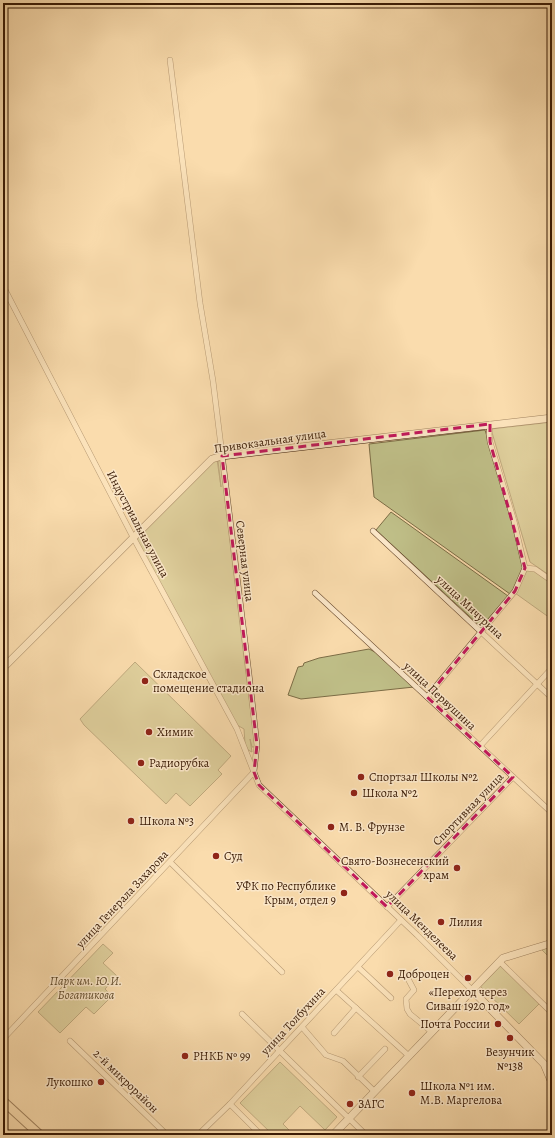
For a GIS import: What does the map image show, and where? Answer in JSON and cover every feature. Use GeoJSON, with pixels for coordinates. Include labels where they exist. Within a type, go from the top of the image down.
{"type":"FeatureCollection","features":[{"type":"Feature","properties":{"kind":"highway"},"geometry":{"type":"LineString","coordinates":[[3,1101],[40,1135]]}},
{"type":"Feature","properties":{"kind":"main road","name":"Привокзальная улица"},"geometry":{"type":"LineString","coordinates":[[3,668],[212,459],[222,456],[552,418]]}},
{"type":"Feature","properties":{"kind":"main road"},"geometry":{"type":"LineString","coordinates":[[333,1135],[503,958],[552,943]]}},
{"type":"Feature","properties":{"kind":"main road","name":"улица Менделеева"},"geometry":{"type":"LineString","coordinates":[[472,990],[544,1064],[551,1080]]}},
{"type":"Feature","properties":{"kind":"street","name":"Северная улица"},"geometry":{"type":"LineString","coordinates":[[170,60],[200,303],[209,353],[257,745],[254,772]]}},
{"type":"Feature","properties":{"kind":"street","name":"Индустриальная улица"},"geometry":{"type":"LineString","coordinates":[[3,286],[133,537],[237,729],[254,772]]}},
{"type":"Feature","properties":{"kind":"street"},"geometry":{"type":"LineString","coordinates":[[427,697],[481,630],[515,591],[526,568],[514,521],[490,442],[490,424]]}},
{"type":"Feature","properties":{"kind":"street","name":"улица Мичурина"},"geometry":{"type":"LineString","coordinates":[[373,531],[481,630],[552,698]]}},
{"type":"Feature","properties":{"kind":"street"},"geometry":{"type":"LineString","coordinates":[[526,568],[535,569],[552,581]]}},
{"type":"Feature","properties":{"kind":"street","name":"улица Первушина"},"geometry":{"type":"LineString","coordinates":[[315,593],[552,813]]}},
{"type":"Feature","properties":{"kind":"street"},"geometry":{"type":"LineString","coordinates":[[480,746],[552,668]]}},
{"type":"Feature","properties":{"kind":"street","name":"улица Генерала Захарова"},"geometry":{"type":"LineString","coordinates":[[3,1040],[254,772]]}},
{"type":"Feature","properties":{"kind":"street","name":"улица Менделеева"},"geometry":{"type":"LineString","coordinates":[[254,772],[259,785],[388,907],[472,990]]}},
{"type":"Feature","properties":{"kind":"street","name":"Спортивная улица"},"geometry":{"type":"LineString","coordinates":[[388,907],[513,777]]}},
{"type":"Feature","properties":{"kind":"street"},"geometry":{"type":"LineString","coordinates":[[170,862],[282,972]]}},
{"type":"Feature","properties":{"kind":"street","name":"улица Толбухина"},"geometry":{"type":"LineString","coordinates":[[198,1135],[230,1104],[401,920]]}},
{"type":"Feature","properties":{"kind":"street"},"geometry":{"type":"LineString","coordinates":[[500,962],[552,1013]]}},
{"type":"Feature","properties":{"kind":"street"},"geometry":{"type":"LineString","coordinates":[[358,967],[391,998]]}},
{"type":"Feature","properties":{"kind":"street"},"geometry":{"type":"LineString","coordinates":[[406,974],[414,990],[406,999],[407,1010],[432,1032]]}},
{"type":"Feature","properties":{"kind":"street"},"geometry":{"type":"LineString","coordinates":[[336,990],[409,1056]]}},
{"type":"Feature","properties":{"kind":"street"},"geometry":{"type":"LineString","coordinates":[[334,1033],[356,1008]]}},
{"type":"Feature","properties":{"kind":"street"},"geometry":{"type":"LineString","coordinates":[[242,1014],[366,1135]]}},
{"type":"Feature","properties":{"kind":"street"},"geometry":{"type":"LineString","coordinates":[[302,1027],[326,1056],[343,1061],[374,1091]]}},
{"type":"Feature","properties":{"kind":"street","name":"2-й микрорайон"},"geometry":{"type":"LineString","coordinates":[[70,1042],[167,1135]]}},
{"type":"Feature","properties":{"kind":"street"},"geometry":{"type":"LineString","coordinates":[[358,1077],[385,1049]]}},
{"type":"Feature","properties":{"kind":"street"},"geometry":{"type":"LineString","coordinates":[[230,1104],[261,1135]]}},
{"type":"Feature","properties":{"kind":"highlighted area"},"geometry":{"type":"Polygon","coordinates":[[[490,424],[490,442],[525,568],[515,591],[427,697],[513,777],[387,907],[259,785],[254,772],[257,745],[222,456],[490,424]]]}},
{"type":"Feature","properties":{"kind":"green space"},"geometry":{"type":"Polygon","coordinates":[[[552,422],[552,577],[530,562],[491,429],[552,422]]]}},
{"type":"Feature","properties":{"kind":"green space"},"geometry":{"type":"Polygon","coordinates":[[[485,430],[513,522],[524,568],[510,594],[374,497],[369,444],[485,430]]]}},
{"type":"Feature","properties":{"kind":"green space"},"geometry":{"type":"Polygon","coordinates":[[[217,459],[221,487],[218,461],[220,460],[255,747],[252,747],[250,739],[252,752],[248,750],[245,744],[244,729],[237,725],[136,538],[217,459]]]}},
{"type":"Feature","properties":{"kind":"green space"},"geometry":{"type":"Polygon","coordinates":[[[391,512],[508,596],[481,627],[376,530],[391,512]]]}},
{"type":"Feature","properties":{"kind":"green space"},"geometry":{"type":"Polygon","coordinates":[[[527,570],[534,570],[552,583],[552,622],[550,618],[515,593],[527,570]]]}},
{"type":"Feature","properties":{"kind":"green space"},"geometry":{"type":"Polygon","coordinates":[[[369,649],[375,652],[414,687],[301,699],[288,695],[298,667],[303,666],[304,663],[319,658],[369,649]]]}},
{"type":"Feature","properties":{"kind":"green space","name":"Химик"},"geometry":{"type":"Polygon","coordinates":[[[135,662],[231,756],[218,770],[222,774],[190,806],[176,793],[166,804],[84,725],[80,719],[135,662]]]}},
{"type":"Feature","properties":{"kind":"green space","name":"Парк им. Ю.И. Богатикова"},"geometry":{"type":"Polygon","coordinates":[[[103,944],[113,953],[103,963],[117,976],[105,989],[112,996],[94,1014],[86,1007],[60,1033],[38,1012],[103,944]]]}},
{"type":"Feature","properties":{"kind":"green space"},"geometry":{"type":"Polygon","coordinates":[[[552,945],[552,960],[541,949],[552,945]]]}},
{"type":"Feature","properties":{"kind":"green space"},"geometry":{"type":"Polygon","coordinates":[[[500,962],[541,1002],[519,1024],[478,984],[500,962]]]}},
{"type":"Feature","properties":{"kind":"green space"},"geometry":{"type":"Polygon","coordinates":[[[280,1062],[337,1117],[325,1130],[300,1106],[283,1124],[294,1135],[273,1135],[240,1103],[280,1062]]]}},
{"type":"Feature","properties":{"kind":"place","name":"Складское помещение стадиона"},"geometry":{"type":"Point","coordinates":[145,681]}},
{"type":"Feature","properties":{"kind":"place","name":"Химик"},"geometry":{"type":"Point","coordinates":[149,732]}},
{"type":"Feature","properties":{"kind":"place","name":"Радиорубка"},"geometry":{"type":"Point","coordinates":[141,763]}},
{"type":"Feature","properties":{"kind":"place","name":"Спортзал Школы №2"},"geometry":{"type":"Point","coordinates":[361,777]}},
{"type":"Feature","properties":{"kind":"place","name":"Школа №2"},"geometry":{"type":"Point","coordinates":[354,793]}},
{"type":"Feature","properties":{"kind":"place","name":"Школа №3"},"geometry":{"type":"Point","coordinates":[131,821]}},
{"type":"Feature","properties":{"kind":"place","name":"М. В. Фрунзе"},"geometry":{"type":"Point","coordinates":[331,827]}},
{"type":"Feature","properties":{"kind":"place","name":"Суд"},"geometry":{"type":"Point","coordinates":[216,856]}},
{"type":"Feature","properties":{"kind":"place","name":"Свято-Вознесенский храм"},"geometry":{"type":"Point","coordinates":[457,868]}},
{"type":"Feature","properties":{"kind":"place","name":"УФК по Республике Крым, отдел 9"},"geometry":{"type":"Point","coordinates":[344,893]}},
{"type":"Feature","properties":{"kind":"place","name":"Лилия"},"geometry":{"type":"Point","coordinates":[441,922]}},
{"type":"Feature","properties":{"kind":"place","name":"Доброцен"},"geometry":{"type":"Point","coordinates":[390,974]}},
{"type":"Feature","properties":{"kind":"place","name":"«Переход через Сиваш 1920 год»"},"geometry":{"type":"Point","coordinates":[468,978]}},
{"type":"Feature","properties":{"kind":"place","name":"Почта России"},"geometry":{"type":"Point","coordinates":[498,1024]}},
{"type":"Feature","properties":{"kind":"place","name":"Везунчик №138"},"geometry":{"type":"Point","coordinates":[510,1038]}},
{"type":"Feature","properties":{"kind":"place","name":"РНКБ № 99"},"geometry":{"type":"Point","coordinates":[185,1056]}},
{"type":"Feature","properties":{"kind":"place","name":"Лукошко"},"geometry":{"type":"Point","coordinates":[101,1082]}},
{"type":"Feature","properties":{"kind":"place","name":"Школа №1 им. М.В. Маргелова"},"geometry":{"type":"Point","coordinates":[412,1093]}},
{"type":"Feature","properties":{"kind":"place","name":"ЗАГС"},"geometry":{"type":"Point","coordinates":[350,1104]}}]}
